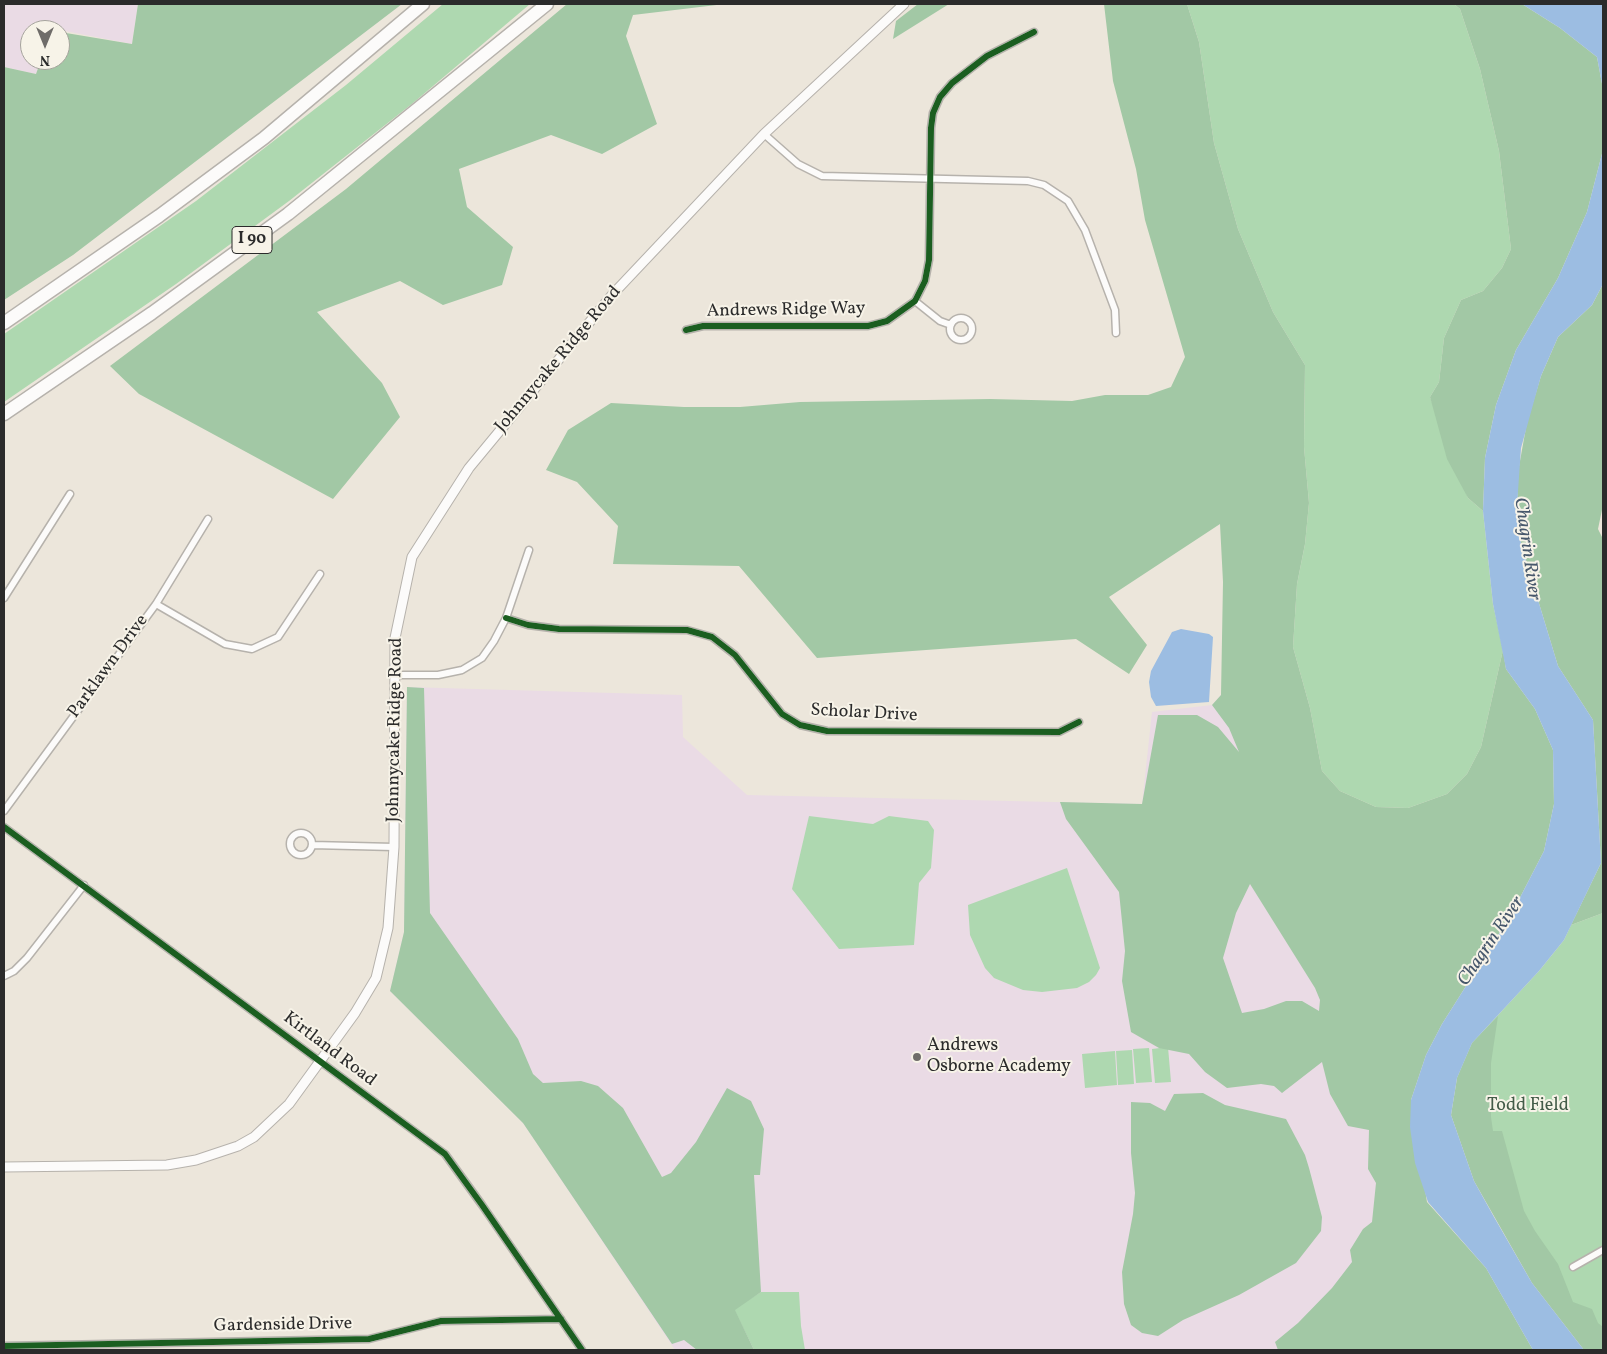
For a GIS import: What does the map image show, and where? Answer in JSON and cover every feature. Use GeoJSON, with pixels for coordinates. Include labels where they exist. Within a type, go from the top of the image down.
{"type":"FeatureCollection","features":[{"type":"Feature","properties":{"kind":"highway"},"geometry":{"type":"LineString","coordinates":[[4,323],[159,216],[264,138],[423,4]]}},
{"type":"Feature","properties":{"kind":"highway","name":"I 90"},"geometry":{"type":"LineString","coordinates":[[4,414],[152,313],[288,214],[547,4]]}},
{"type":"Feature","properties":{"kind":"main road","name":"Johnnycake Ridge Road"},"geometry":{"type":"LineString","coordinates":[[4,1167],[167,1165],[196,1160],[222,1152],[254,1137],[289,1104],[355,1014],[376,978],[388,928],[394,847],[396,638],[412,557],[469,468],[612,295],[764,134],[904,4]]}},
{"type":"Feature","properties":{"kind":"street"},"geometry":{"type":"LineString","coordinates":[[951,325],[940,321],[915,301],[924,281],[929,260],[931,128],[933,112],[940,97],[959,76],[987,56],[1034,32]]}},
{"type":"Feature","properties":{"kind":"street"},"geometry":{"type":"LineString","coordinates":[[764,134],[798,164],[822,176],[1028,181],[1044,185],[1068,201],[1085,230],[1115,310],[1116,333]]}},
{"type":"Feature","properties":{"kind":"street","name":"Andrews Ridge Way"},"geometry":{"type":"LineString","coordinates":[[686,330],[703,326],[868,326],[887,321],[915,301]]}},
{"type":"Feature","properties":{"kind":"street"},"geometry":{"type":"LineString","coordinates":[[4,598],[70,494]]}},
{"type":"Feature","properties":{"kind":"street","name":"Parklawn Drive"},"geometry":{"type":"LineString","coordinates":[[4,811],[156,604],[208,519]]}},
{"type":"Feature","properties":{"kind":"street"},"geometry":{"type":"LineString","coordinates":[[395,675],[438,675],[462,670],[482,658],[494,641],[506,618],[529,550]]}},
{"type":"Feature","properties":{"kind":"street"},"geometry":{"type":"LineString","coordinates":[[156,604],[225,644],[252,649],[278,636],[320,574]]}},
{"type":"Feature","properties":{"kind":"street","name":"Scholar Drive"},"geometry":{"type":"LineString","coordinates":[[506,618],[528,625],[559,629],[687,630],[712,636],[735,655],[782,714],[800,726],[827,731],[1059,732],[1079,722]]}},
{"type":"Feature","properties":{"kind":"street","name":"Kirtland Road"},"geometry":{"type":"LineString","coordinates":[[4,827],[445,1154],[582,1350]]}},
{"type":"Feature","properties":{"kind":"street"},"geometry":{"type":"LineString","coordinates":[[312,845],[394,847]]}},
{"type":"Feature","properties":{"kind":"street"},"geometry":{"type":"LineString","coordinates":[[4,976],[14,971],[27,958],[84,885]]}},
{"type":"Feature","properties":{"kind":"street"},"geometry":{"type":"LineString","coordinates":[[1572,1266],[1603,1250]]}},
{"type":"Feature","properties":{"kind":"street","name":"Gardenside Drive"},"geometry":{"type":"LineString","coordinates":[[4,1346],[369,1339],[441,1322],[561,1319]]}},
{"type":"Feature","properties":{"kind":"shaded area"},"geometry":{"type":"Polygon","coordinates":[[[4,4],[138,4],[132,44],[70,32],[70,20],[20,20],[20,70],[37,70],[36,74],[4,67],[4,4]]]}},
{"type":"Feature","properties":{"kind":"shaded area","name":"Andrews Osborne Academy"},"geometry":{"type":"Polygon","coordinates":[[[1232,682],[1303,811],[1420,1350],[675,1350],[523,1123],[390,991],[404,932],[407,687],[682,695],[683,737],[747,795],[1142,804],[1152,712],[1212,705],[1232,682]]]}},
{"type":"Feature","properties":{"kind":"green space"},"geometry":{"type":"Polygon","coordinates":[[[138,4],[402,4],[73,255],[4,300],[4,67],[36,74],[37,70],[70,70],[70,34],[132,44],[138,4]]]}},
{"type":"Feature","properties":{"kind":"green space"},"geometry":{"type":"Polygon","coordinates":[[[443,4],[530,4],[413,103],[289,201],[176,284],[4,402],[4,334],[196,201],[346,85],[443,4]]]}},
{"type":"Feature","properties":{"kind":"green space"},"geometry":{"type":"Polygon","coordinates":[[[567,4],[725,4],[633,15],[626,36],[657,124],[602,154],[551,135],[459,169],[467,207],[513,247],[502,285],[443,305],[400,281],[317,312],[382,383],[400,417],[333,499],[139,394],[110,366],[346,189],[567,4]]]}},
{"type":"Feature","properties":{"kind":"green space"},"geometry":{"type":"Polygon","coordinates":[[[918,4],[949,4],[893,39],[896,21],[918,4]]]}},
{"type":"Feature","properties":{"kind":"green space"},"geometry":{"type":"Polygon","coordinates":[[[1104,4],[1187,4],[1199,42],[1214,143],[1238,229],[1273,312],[1305,365],[1304,447],[1309,503],[1305,544],[1297,584],[1293,647],[1310,708],[1322,771],[1340,791],[1376,807],[1408,808],[1447,794],[1467,774],[1481,747],[1503,650],[1506,669],[1535,709],[1553,750],[1554,804],[1544,851],[1511,915],[1442,1024],[1426,1055],[1411,1100],[1427,1202],[1486,1268],[1533,1350],[1278,1350],[1275,1342],[1298,1323],[1332,1288],[1352,1262],[1350,1250],[1363,1229],[1372,1222],[1376,1183],[1368,1169],[1369,1130],[1348,1126],[1330,1094],[1322,1062],[1282,1093],[1274,1086],[1261,1084],[1227,1088],[1205,1072],[1189,1054],[1159,1048],[1131,1032],[1122,981],[1125,951],[1119,892],[1066,819],[1060,802],[1142,804],[1158,715],[1197,715],[1218,727],[1239,752],[1229,728],[1212,705],[1221,695],[1223,582],[1220,524],[1109,597],[1147,645],[1129,674],[1076,639],[817,658],[739,566],[613,564],[618,526],[577,482],[546,470],[568,430],[611,403],[684,407],[740,407],[800,402],[990,399],[1072,401],[1105,395],[1148,395],[1171,387],[1185,357],[1145,220],[1136,169],[1113,81],[1104,4]],[[1250,884],[1236,913],[1223,958],[1242,1013],[1264,1009],[1286,1001],[1302,1001],[1319,1011],[1320,1000],[1315,988],[1250,884]]]}},
{"type":"Feature","properties":{"kind":"green space"},"geometry":{"type":"Polygon","coordinates":[[[1187,4],[1454,4],[1460,9],[1480,69],[1499,151],[1511,249],[1502,268],[1483,291],[1461,300],[1444,338],[1439,382],[1430,397],[1468,498],[1483,511],[1493,604],[1503,650],[1481,747],[1467,774],[1447,794],[1408,808],[1376,807],[1340,791],[1322,771],[1310,708],[1293,647],[1297,584],[1305,544],[1309,503],[1304,447],[1305,365],[1273,312],[1238,229],[1214,143],[1199,42],[1187,4]]]}},
{"type":"Feature","properties":{"kind":"green space"},"geometry":{"type":"Polygon","coordinates":[[[1454,4],[1522,4],[1560,28],[1597,57],[1603,89],[1603,150],[1587,212],[1558,278],[1516,350],[1496,405],[1485,458],[1483,511],[1468,498],[1447,459],[1430,397],[1439,382],[1444,338],[1461,300],[1483,291],[1502,268],[1511,249],[1499,151],[1480,69],[1460,9],[1454,4]]]}},
{"type":"Feature","properties":{"kind":"green space"},"geometry":{"type":"Polygon","coordinates":[[[1603,284],[1603,505],[1598,529],[1603,539],[1603,913],[1571,925],[1601,863],[1593,720],[1558,666],[1521,544],[1517,506],[1518,472],[1527,422],[1541,376],[1558,337],[1592,305],[1603,284]]]}},
{"type":"Feature","properties":{"kind":"green space"},"geometry":{"type":"Polygon","coordinates":[[[407,687],[424,688],[430,913],[518,1039],[533,1074],[543,1083],[581,1081],[598,1086],[623,1108],[662,1177],[671,1173],[696,1142],[727,1088],[751,1101],[764,1129],[760,1175],[754,1175],[761,1292],[735,1310],[754,1350],[697,1350],[684,1340],[672,1344],[523,1123],[390,991],[404,932],[407,687]]]}},
{"type":"Feature","properties":{"kind":"green space"},"geometry":{"type":"Polygon","coordinates":[[[809,816],[873,824],[889,816],[928,821],[934,830],[931,868],[919,883],[914,945],[839,949],[792,889],[809,816]]]}},
{"type":"Feature","properties":{"kind":"green space"},"geometry":{"type":"Polygon","coordinates":[[[1067,868],[1100,968],[1096,975],[1089,982],[1077,988],[1042,992],[1023,990],[994,978],[985,968],[970,935],[968,905],[1067,868]]]}},
{"type":"Feature","properties":{"kind":"green space","name":"Todd Field"},"geometry":{"type":"Polygon","coordinates":[[[1603,913],[1603,1350],[1584,1350],[1457,1078],[1472,1043],[1539,971],[1564,940],[1571,925],[1603,913]]]}},
{"type":"Feature","properties":{"kind":"green space"},"geometry":{"type":"Polygon","coordinates":[[[1498,1016],[1491,1063],[1491,1117],[1493,1131],[1502,1131],[1524,1211],[1535,1231],[1558,1264],[1573,1302],[1592,1309],[1598,1323],[1603,1327],[1603,1350],[1584,1350],[1532,1283],[1474,1181],[1451,1115],[1457,1078],[1472,1043],[1498,1016]]]}},
{"type":"Feature","properties":{"kind":"green space"},"geometry":{"type":"Polygon","coordinates":[[[1168,1047],[1171,1082],[1155,1083],[1152,1049],[1168,1047]]]}},
{"type":"Feature","properties":{"kind":"green space"},"geometry":{"type":"Polygon","coordinates":[[[1149,1048],[1152,1082],[1136,1083],[1133,1049],[1149,1048]]]}},
{"type":"Feature","properties":{"kind":"green space"},"geometry":{"type":"Polygon","coordinates":[[[1132,1050],[1134,1084],[1118,1085],[1116,1051],[1132,1050]]]}},
{"type":"Feature","properties":{"kind":"green space"},"geometry":{"type":"Polygon","coordinates":[[[1115,1051],[1117,1085],[1085,1088],[1082,1054],[1115,1051]]]}},
{"type":"Feature","properties":{"kind":"green space"},"geometry":{"type":"Polygon","coordinates":[[[1203,1093],[1225,1105],[1286,1119],[1305,1155],[1322,1217],[1321,1231],[1296,1263],[1239,1295],[1183,1320],[1158,1336],[1142,1333],[1131,1325],[1124,1304],[1122,1272],[1135,1193],[1131,1153],[1131,1102],[1150,1103],[1165,1111],[1174,1094],[1203,1093]]]}},
{"type":"Feature","properties":{"kind":"green space"},"geometry":{"type":"Polygon","coordinates":[[[761,1292],[799,1292],[801,1326],[805,1350],[754,1350],[734,1309],[761,1292]]]}},
{"type":"Feature","properties":{"kind":"water"},"geometry":{"type":"Polygon","coordinates":[[[1522,4],[1603,4],[1603,89],[1597,57],[1560,28],[1522,4]]]}},
{"type":"Feature","properties":{"kind":"water"},"geometry":{"type":"Polygon","coordinates":[[[1603,150],[1603,284],[1592,305],[1558,337],[1541,376],[1521,448],[1517,506],[1521,544],[1558,666],[1593,720],[1601,863],[1564,940],[1539,971],[1472,1043],[1457,1078],[1451,1115],[1474,1181],[1494,1217],[1532,1283],[1584,1350],[1533,1350],[1486,1268],[1428,1202],[1415,1163],[1410,1127],[1411,1100],[1426,1055],[1442,1024],[1511,915],[1544,851],[1554,804],[1553,750],[1535,709],[1506,669],[1493,604],[1483,511],[1485,458],[1496,405],[1516,350],[1558,278],[1587,212],[1603,150]]]}},
{"type":"Feature","properties":{"kind":"water"},"geometry":{"type":"Polygon","coordinates":[[[1181,629],[1209,634],[1213,637],[1209,702],[1156,706],[1151,697],[1149,682],[1151,671],[1172,632],[1181,629]]]}},
{"type":"Feature","properties":{"kind":"cycle path"},"geometry":{"type":"LineString","coordinates":[[686,330],[703,326],[868,326],[887,321],[915,301],[925,281],[929,260],[931,128],[933,113],[940,97],[952,83],[987,56],[1034,32]]}},
{"type":"Feature","properties":{"kind":"cycle path"},"geometry":{"type":"LineString","coordinates":[[506,618],[528,625],[559,629],[687,630],[712,637],[735,655],[782,714],[800,725],[827,731],[1059,732],[1079,722]]}},
{"type":"Feature","properties":{"kind":"cycle path"},"geometry":{"type":"LineString","coordinates":[[4,827],[445,1154],[582,1350]]}},
{"type":"Feature","properties":{"kind":"cycle path"},"geometry":{"type":"LineString","coordinates":[[4,1346],[369,1339],[441,1321],[561,1319]]}},
{"type":"Feature","properties":{"kind":"place","name":"Andrews Osborne Academy"},"geometry":{"type":"Point","coordinates":[917,1057]}},
{"type":"Feature","properties":{"kind":"water label","name":"Chagrin River"},"geometry":{"type":"Point","coordinates":[1526,549]}},
{"type":"Feature","properties":{"kind":"water label","name":"Chagrin River"},"geometry":{"type":"Point","coordinates":[1492,942]}}]}
